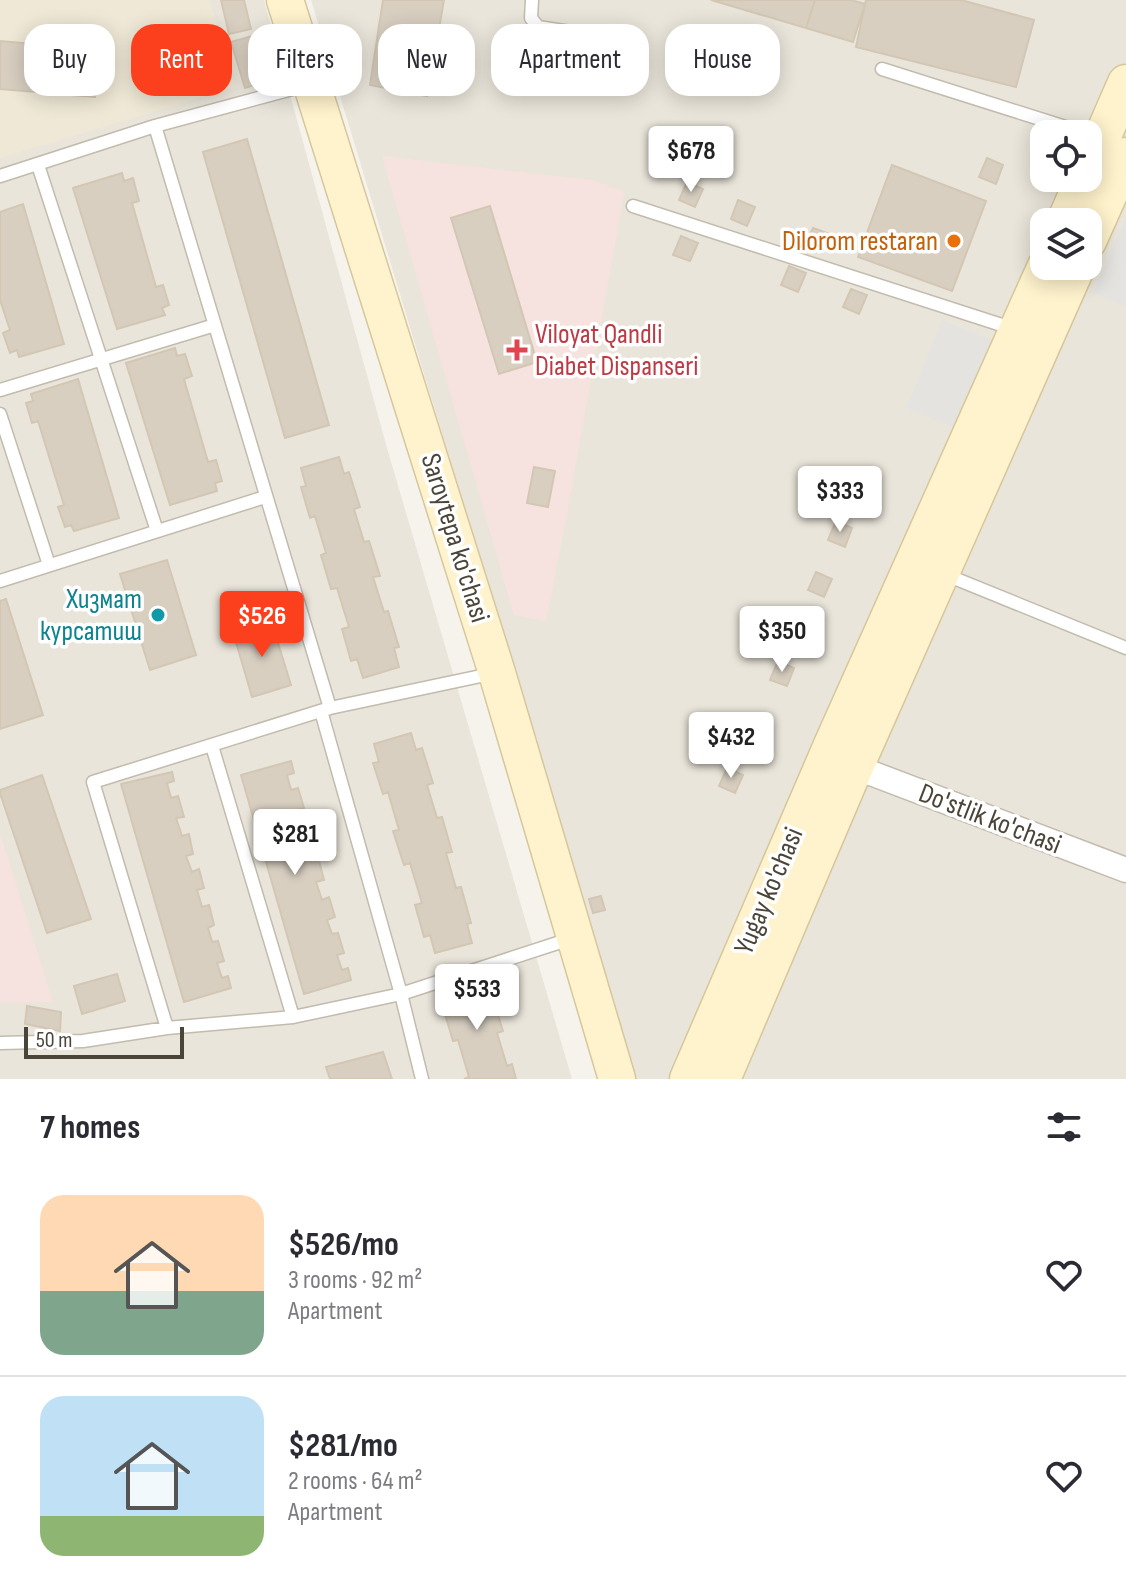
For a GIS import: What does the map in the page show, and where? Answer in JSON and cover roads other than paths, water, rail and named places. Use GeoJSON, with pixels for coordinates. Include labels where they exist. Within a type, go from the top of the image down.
{"type":"FeatureCollection","features":[{"type":"Feature","properties":{"kind":"main road","name":"Saroytepa ko'chasi"},"geometry":{"type":"LineString","coordinates":[[285,0],[293,24]]}},
{"type":"Feature","properties":{"kind":"main road"},"geometry":{"type":"LineString","coordinates":[[1095,208],[1105,155],[1126,83]]}},
{"type":"Feature","properties":{"kind":"main road","name":"Saroytepa ko'chasi"},"geometry":{"type":"LineString","coordinates":[[317,96],[497,673],[617,1079]]}},
{"type":"Feature","properties":{"kind":"main road","name":"Yugay ko'chasi"},"geometry":{"type":"LineString","coordinates":[[688,1079],[832,745],[1040,280]]}},
{"type":"Feature","properties":{"kind":"main road","name":"Yugay ko'chasi"},"geometry":{"type":"LineString","coordinates":[[722,1079],[855,767],[1071,280]]}},
{"type":"Feature","properties":{"kind":"street","name":"Do'stlik ko'chasi"},"geometry":{"type":"LineString","coordinates":[[855,767],[1126,870]]}},
{"type":"Feature","properties":{"kind":"lane"},"geometry":{"type":"LineString","coordinates":[[532,0],[531,18],[536,24]]}},
{"type":"Feature","properties":{"kind":"lane"},"geometry":{"type":"LineString","coordinates":[[882,69],[1105,155]]}},
{"type":"Feature","properties":{"kind":"lane"},"geometry":{"type":"LineString","coordinates":[[0,176],[155,126],[265,96]]}},
{"type":"Feature","properties":{"kind":"lane"},"geometry":{"type":"LineString","coordinates":[[155,126],[326,710],[422,1079]]}},
{"type":"Feature","properties":{"kind":"lane"},"geometry":{"type":"LineString","coordinates":[[38,165],[157,531]]}},
{"type":"Feature","properties":{"kind":"lane"},"geometry":{"type":"LineString","coordinates":[[633,206],[1018,330]]}},
{"type":"Feature","properties":{"kind":"lane"},"geometry":{"type":"LineString","coordinates":[[0,390],[215,325]]}},
{"type":"Feature","properties":{"kind":"lane"},"geometry":{"type":"LineString","coordinates":[[0,414],[49,565]]}},
{"type":"Feature","properties":{"kind":"lane"},"geometry":{"type":"LineString","coordinates":[[0,581],[265,497]]}},
{"type":"Feature","properties":{"kind":"lane"},"geometry":{"type":"LineString","coordinates":[[941,573],[1126,648]]}},
{"type":"Feature","properties":{"kind":"lane"},"geometry":{"type":"LineString","coordinates":[[167,1028],[93,782],[326,710],[497,673]]}},
{"type":"Feature","properties":{"kind":"lane"},"geometry":{"type":"LineString","coordinates":[[212,746],[293,1017]]}},
{"type":"Feature","properties":{"kind":"lane"},"geometry":{"type":"LineString","coordinates":[[0,1043],[83,1041],[167,1028],[293,1017],[401,994],[576,937]]}},
{"type":"Feature","properties":{"kind":"place","name":"Dilorom restaran"},"geometry":{"type":"Point","coordinates":[954,241]}},
{"type":"Feature","properties":{"kind":"place","name":"Viloyat Qandli Diabet Dispanseri"},"geometry":{"type":"Point","coordinates":[517,350]}},
{"type":"Feature","properties":{"kind":"place","name":"Хизмат курсатиш"},"geometry":{"type":"Point","coordinates":[158,615]}}]}
